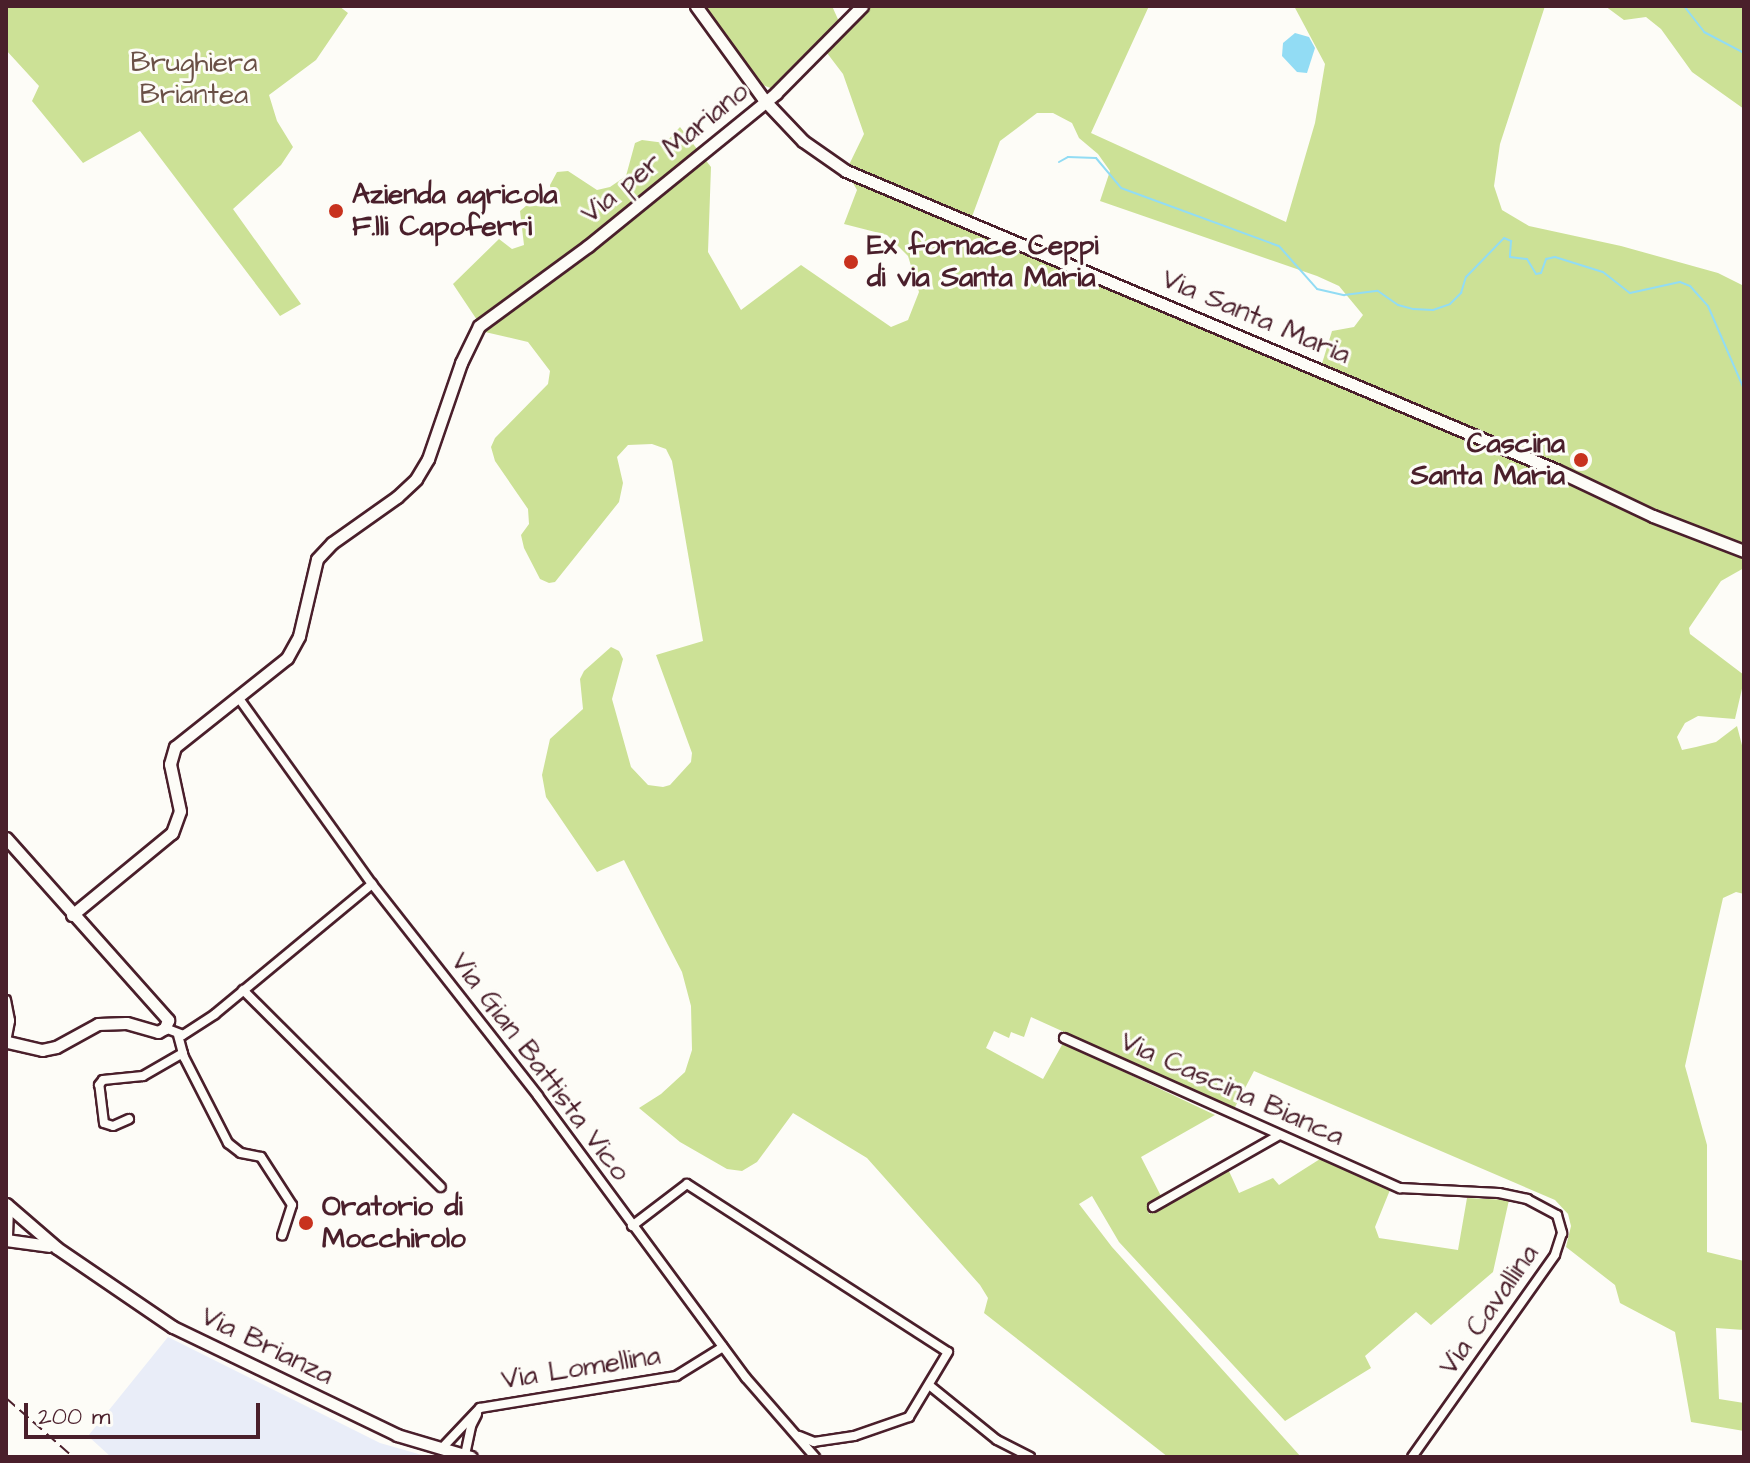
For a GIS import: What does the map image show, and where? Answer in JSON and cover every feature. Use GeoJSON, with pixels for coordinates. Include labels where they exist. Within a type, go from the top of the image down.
{"type":"FeatureCollection","features":[{"type":"Feature","properties":{"kind":"street","name":"Via Santa Maria"},"geometry":{"type":"LineString","coordinates":[[696,6],[765,101],[817,152],[867,180],[1556,470],[1653,516],[1744,551]]}},
{"type":"Feature","properties":{"kind":"street","name":"Via per Mariano"},"geometry":{"type":"LineString","coordinates":[[72,915],[172,833],[180,811],[170,764],[175,747],[276,668],[294,648],[307,611],[314,569],[325,550],[397,497],[422,469],[461,363],[479,326],[588,246],[801,71],[862,6]]}},
{"type":"Feature","properties":{"kind":"street","name":"Via Gian Battista Vico"},"geometry":{"type":"LineString","coordinates":[[238,697],[372,884],[538,1096],[723,1347],[815,1457]]}},
{"type":"Feature","properties":{"kind":"street"},"geometry":{"type":"LineString","coordinates":[[6,838],[72,915],[167,1017],[165,1028]]}},
{"type":"Feature","properties":{"kind":"street"},"geometry":{"type":"LineString","coordinates":[[165,1028],[178,1035],[186,1034],[372,884]]}},
{"type":"Feature","properties":{"kind":"street"},"geometry":{"type":"LineString","coordinates":[[243,990],[441,1187]]}},
{"type":"Feature","properties":{"kind":"street"},"geometry":{"type":"LineString","coordinates":[[6,1000],[10,1021],[6,1042],[42,1050],[102,1023],[134,1024],[155,1032],[165,1028]]}},
{"type":"Feature","properties":{"kind":"street"},"geometry":{"type":"LineString","coordinates":[[178,1035],[183,1053],[228,1143],[241,1153],[261,1157],[292,1205],[282,1235]]}},
{"type":"Feature","properties":{"kind":"street","name":"Via Cascina Bianca"},"geometry":{"type":"LineString","coordinates":[[1064,1038],[1381,1180]]}},
{"type":"Feature","properties":{"kind":"street"},"geometry":{"type":"LineString","coordinates":[[129,1119],[113,1126],[104,1123],[99,1085],[103,1080],[143,1076],[183,1053]]}},
{"type":"Feature","properties":{"kind":"street"},"geometry":{"type":"LineString","coordinates":[[1153,1207],[1279,1135]]}},
{"type":"Feature","properties":{"kind":"street","name":"Via Cavallina"},"geometry":{"type":"LineString","coordinates":[[1381,1180],[1400,1188],[1499,1193],[1527,1199],[1557,1215],[1562,1223],[1555,1255],[1412,1457]]}},
{"type":"Feature","properties":{"kind":"street"},"geometry":{"type":"LineString","coordinates":[[632,1226],[687,1184],[948,1352],[909,1417],[854,1436],[814,1442],[795,1434]]}},
{"type":"Feature","properties":{"kind":"street"},"geometry":{"type":"LineString","coordinates":[[6,1204],[10,1239]]}},
{"type":"Feature","properties":{"kind":"street","name":"Via Brianza"},"geometry":{"type":"LineString","coordinates":[[6,1204],[57,1248],[173,1327],[397,1435],[468,1456]]}},
{"type":"Feature","properties":{"kind":"street"},"geometry":{"type":"LineString","coordinates":[[10,1239],[19,1217]]}},
{"type":"Feature","properties":{"kind":"street"},"geometry":{"type":"LineString","coordinates":[[10,1239],[57,1248]]}},
{"type":"Feature","properties":{"kind":"street","name":"Via Lomellina"},"geometry":{"type":"LineString","coordinates":[[442,1448],[470,1417],[487,1406],[676,1376],[723,1347]]}},
{"type":"Feature","properties":{"kind":"street"},"geometry":{"type":"LineString","coordinates":[[929,1385],[997,1440],[1030,1457]]}},
{"type":"Feature","properties":{"kind":"street","name":"Via Lomellina"},"geometry":{"type":"LineString","coordinates":[[468,1456],[471,1426],[487,1406]]}},
{"type":"Feature","properties":{"kind":"shaded area"},"geometry":{"type":"Polygon","coordinates":[[[168,1337],[380,1443],[429,1457],[111,1457],[88,1436],[168,1337]]]}},
{"type":"Feature","properties":{"kind":"green space","name":"Brughiera Briantea"},"geometry":{"type":"Polygon","coordinates":[[[6,6],[339,6],[348,13],[316,60],[269,95],[277,121],[293,147],[281,165],[233,209],[301,304],[280,316],[140,131],[83,163],[32,101],[39,86],[6,50],[6,6]]]}},
{"type":"Feature","properties":{"kind":"green space"},"geometry":{"type":"Polygon","coordinates":[[[701,6],[832,6],[841,26],[773,89],[760,84],[701,6]]]}},
{"type":"Feature","properties":{"kind":"green space"},"geometry":{"type":"Polygon","coordinates":[[[870,6],[1149,6],[1091,133],[1286,222],[1315,123],[1325,64],[1294,6],[1545,6],[1500,144],[1494,186],[1502,210],[1529,226],[1621,246],[1718,273],[1744,286],[1744,568],[1721,581],[1689,628],[1690,634],[1744,675],[1744,680],[1735,719],[1698,716],[1685,723],[1677,737],[1682,750],[1716,742],[1737,726],[1744,753],[1744,894],[1736,892],[1723,898],[1685,1066],[1707,1145],[1707,1252],[1744,1261],[1744,1330],[1716,1328],[1719,1399],[1744,1403],[1744,1431],[1691,1422],[1675,1332],[1620,1303],[1615,1285],[1566,1247],[1571,1226],[1568,1214],[1555,1200],[1254,1071],[1234,1109],[1031,1017],[1024,1037],[1011,1032],[1009,1038],[994,1031],[986,1048],[1043,1079],[1063,1043],[1215,1115],[1141,1157],[1162,1198],[1147,1205],[1149,1214],[1228,1169],[1239,1193],[1273,1178],[1279,1185],[1320,1159],[1390,1190],[1375,1227],[1379,1238],[1458,1250],[1467,1198],[1509,1200],[1493,1272],[1431,1325],[1416,1312],[1365,1356],[1371,1368],[1285,1421],[1119,1242],[1092,1196],[1079,1204],[1112,1247],[1301,1457],[1168,1457],[984,1313],[988,1298],[980,1285],[867,1158],[793,1113],[757,1162],[742,1171],[727,1169],[680,1142],[639,1108],[661,1094],[685,1072],[692,1050],[691,1006],[682,972],[624,860],[597,872],[546,797],[542,775],[550,739],[583,709],[580,679],[584,671],[611,647],[619,651],[623,659],[612,699],[631,767],[648,785],[663,787],[670,785],[691,762],[692,753],[656,655],[703,641],[672,461],[666,449],[652,444],[628,445],[617,457],[623,483],[619,502],[555,582],[540,579],[521,535],[529,524],[528,509],[495,461],[491,447],[495,438],[548,384],[550,371],[528,342],[485,332],[453,284],[499,239],[512,249],[524,245],[520,211],[527,205],[552,207],[550,185],[557,172],[568,171],[597,190],[610,187],[626,176],[635,143],[642,140],[665,143],[680,127],[711,167],[708,252],[741,310],[801,265],[891,327],[908,320],[919,292],[908,256],[887,235],[844,224],[857,190],[846,171],[864,134],[843,74],[827,53],[870,6]],[[1037,113],[1000,141],[970,222],[1320,370],[1332,331],[1354,327],[1363,315],[1339,286],[1100,201],[1110,171],[1098,154],[1079,138],[1072,123],[1053,113],[1037,113]]]}},
{"type":"Feature","properties":{"kind":"green space"},"geometry":{"type":"Polygon","coordinates":[[[1605,6],[1744,6],[1744,109],[1692,72],[1661,29],[1646,17],[1624,20],[1605,6]]]}},
{"type":"Feature","properties":{"kind":"water"},"geometry":{"type":"Polygon","coordinates":[[[1295,33],[1309,37],[1315,48],[1307,73],[1297,72],[1282,56],[1283,43],[1295,33]]]}},
{"type":"Feature","properties":{"kind":"waterway"},"geometry":{"type":"LineString","coordinates":[[1684,6],[1704,32],[1744,53]]}},
{"type":"Feature","properties":{"kind":"waterway"},"geometry":{"type":"LineString","coordinates":[[1059,162],[1068,157],[1096,158],[1121,188],[1279,246],[1317,289],[1344,295],[1378,291],[1398,305],[1413,309],[1433,310],[1450,304],[1461,293],[1466,277],[1504,238],[1511,241],[1510,257],[1527,259],[1536,274],[1541,273],[1546,259],[1555,257],[1603,272],[1630,293],[1680,282],[1690,286],[1708,306],[1744,389]]}},
{"type":"Feature","properties":{"kind":"railway"},"geometry":{"type":"LineString","coordinates":[[6,1398],[73,1457]]}},
{"type":"Feature","properties":{"kind":"place","name":"Azienda agricola F.lli Capoferri"},"geometry":{"type":"Point","coordinates":[336,211]}},
{"type":"Feature","properties":{"kind":"place","name":"Ex fornace Ceppi di via Santa Maria"},"geometry":{"type":"Point","coordinates":[851,262]}},
{"type":"Feature","properties":{"kind":"place","name":"Cascina Santa Maria"},"geometry":{"type":"Point","coordinates":[1581,460]}},
{"type":"Feature","properties":{"kind":"place","name":"Oratorio di Mocchirolo"},"geometry":{"type":"Point","coordinates":[306,1223]}}]}
